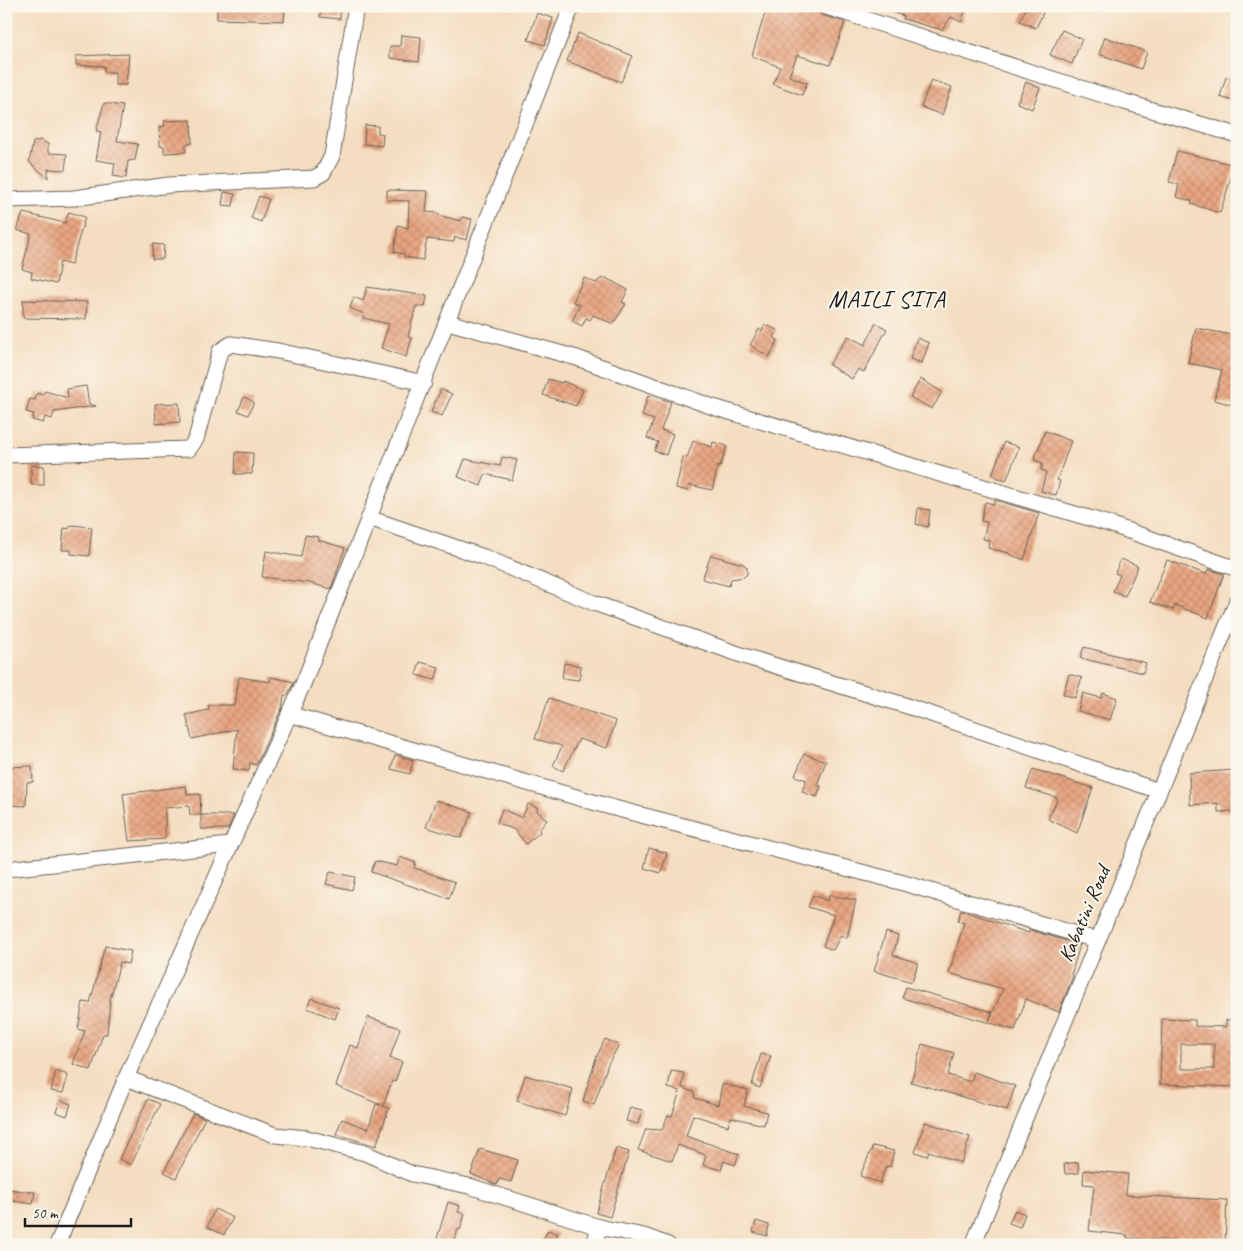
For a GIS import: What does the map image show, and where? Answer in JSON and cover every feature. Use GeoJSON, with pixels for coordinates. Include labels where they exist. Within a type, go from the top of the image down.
{"type":"FeatureCollection","features":[{"type":"Feature","properties":{"kind":"street"},"geometry":{"type":"LineString","coordinates":[[6,200],[74,198],[169,185],[314,178],[323,173],[332,156],[356,6]]}},
{"type":"Feature","properties":{"kind":"street"},"geometry":{"type":"LineString","coordinates":[[58,1245],[126,1078],[289,714],[424,384],[572,6]]}},
{"type":"Feature","properties":{"kind":"street"},"geometry":{"type":"LineString","coordinates":[[824,6],[1125,102],[1237,135]]}},
{"type":"Feature","properties":{"kind":"street"},"geometry":{"type":"LineString","coordinates":[[448,322],[577,358],[713,407],[1109,524],[1237,569]]}},
{"type":"Feature","properties":{"kind":"street"},"geometry":{"type":"LineString","coordinates":[[6,455],[189,449],[196,439],[220,351],[231,344],[278,351],[424,384]]}},
{"type":"Feature","properties":{"kind":"street"},"geometry":{"type":"LineString","coordinates":[[369,518],[484,557],[594,603],[747,656],[904,705],[1159,791]]}},
{"type":"Feature","properties":{"kind":"street","name":"Kabatini Road"},"geometry":{"type":"LineString","coordinates":[[973,1245],[1096,940],[1237,601]]}},
{"type":"Feature","properties":{"kind":"street"},"geometry":{"type":"LineString","coordinates":[[289,714],[614,808],[900,882],[1096,940]]}},
{"type":"Feature","properties":{"kind":"street"},"geometry":{"type":"LineString","coordinates":[[6,869],[230,845]]}},
{"type":"Feature","properties":{"kind":"street"},"geometry":{"type":"LineString","coordinates":[[126,1078],[275,1135],[307,1138],[365,1153],[412,1174],[469,1186],[599,1227],[644,1236],[668,1245]]}},
{"type":"Feature","properties":{"kind":"street"},"geometry":{"type":"LineString","coordinates":[[594,1245],[599,1227]]}},
{"type":"Feature","properties":{"kind":"building"},"geometry":{"type":"Polygon","coordinates":[[[281,6],[281,9],[285,9],[284,21],[217,19],[217,7],[281,6]]]}},
{"type":"Feature","properties":{"kind":"building"},"geometry":{"type":"Polygon","coordinates":[[[321,6],[340,8],[340,19],[320,17],[321,6]]]}},
{"type":"Feature","properties":{"kind":"building"},"geometry":{"type":"Polygon","coordinates":[[[767,6],[777,6],[801,12],[803,6],[808,6],[815,9],[821,15],[845,22],[830,65],[797,55],[789,76],[807,83],[802,95],[773,84],[780,67],[752,56],[767,6]]]}},
{"type":"Feature","properties":{"kind":"building"},"geometry":{"type":"Polygon","coordinates":[[[883,6],[967,6],[961,22],[951,17],[942,30],[903,19],[904,16],[883,9],[883,6]]]}},
{"type":"Feature","properties":{"kind":"building"},"geometry":{"type":"Polygon","coordinates":[[[1027,6],[1046,6],[1036,28],[1020,21],[1027,6]]]}},
{"type":"Feature","properties":{"kind":"building"},"geometry":{"type":"Polygon","coordinates":[[[537,13],[553,18],[545,45],[528,40],[537,13]]]}},
{"type":"Feature","properties":{"kind":"building"},"geometry":{"type":"Polygon","coordinates":[[[1062,30],[1082,39],[1072,64],[1050,55],[1062,30]]]}},
{"type":"Feature","properties":{"kind":"building"},"geometry":{"type":"Polygon","coordinates":[[[578,33],[633,56],[621,82],[567,61],[578,33]]]}},
{"type":"Feature","properties":{"kind":"building"},"geometry":{"type":"Polygon","coordinates":[[[401,35],[421,37],[419,62],[390,58],[390,46],[400,46],[401,35]]]}},
{"type":"Feature","properties":{"kind":"building"},"geometry":{"type":"Polygon","coordinates":[[[1105,37],[1147,52],[1141,69],[1099,54],[1105,37]]]}},
{"type":"Feature","properties":{"kind":"building"},"geometry":{"type":"Polygon","coordinates":[[[129,54],[126,85],[115,85],[115,72],[104,72],[104,66],[76,65],[76,56],[129,54]]]}},
{"type":"Feature","properties":{"kind":"building"},"geometry":{"type":"Polygon","coordinates":[[[1226,77],[1237,80],[1233,101],[1220,97],[1226,77]]]}},
{"type":"Feature","properties":{"kind":"building"},"geometry":{"type":"Polygon","coordinates":[[[931,80],[952,87],[942,115],[921,107],[931,80]]]}},
{"type":"Feature","properties":{"kind":"building"},"geometry":{"type":"Polygon","coordinates":[[[1026,82],[1040,88],[1032,109],[1017,103],[1026,82]]]}},
{"type":"Feature","properties":{"kind":"building"},"geometry":{"type":"Polygon","coordinates":[[[104,103],[123,106],[117,141],[138,144],[135,160],[128,161],[126,178],[113,176],[115,163],[96,160],[101,132],[96,131],[104,103]]]}},
{"type":"Feature","properties":{"kind":"building"},"geometry":{"type":"Polygon","coordinates":[[[191,120],[192,143],[186,145],[186,152],[164,153],[164,146],[160,146],[159,127],[165,126],[164,121],[191,120]]]}},
{"type":"Feature","properties":{"kind":"building"},"geometry":{"type":"Polygon","coordinates":[[[365,125],[378,126],[378,133],[383,134],[382,146],[364,144],[365,125]]]}},
{"type":"Feature","properties":{"kind":"building"},"geometry":{"type":"Polygon","coordinates":[[[41,140],[48,144],[48,153],[67,154],[65,170],[48,169],[48,178],[29,162],[33,142],[41,140]]]}},
{"type":"Feature","properties":{"kind":"building"},"geometry":{"type":"Polygon","coordinates":[[[1177,151],[1235,165],[1220,213],[1191,204],[1192,201],[1176,197],[1179,184],[1169,182],[1177,151]]]}},
{"type":"Feature","properties":{"kind":"building"},"geometry":{"type":"Polygon","coordinates":[[[387,190],[428,191],[426,212],[438,213],[438,215],[461,221],[462,217],[472,219],[467,240],[455,237],[454,242],[427,239],[423,260],[404,257],[404,254],[394,252],[398,225],[408,228],[409,201],[387,200],[387,190]]]}},
{"type":"Feature","properties":{"kind":"building"},"geometry":{"type":"Polygon","coordinates":[[[224,192],[235,194],[233,206],[222,205],[224,192]]]}},
{"type":"Feature","properties":{"kind":"building"},"geometry":{"type":"Polygon","coordinates":[[[259,196],[269,199],[261,222],[251,218],[259,196]]]}},
{"type":"Feature","properties":{"kind":"building"},"geometry":{"type":"Polygon","coordinates":[[[69,212],[85,217],[71,265],[60,262],[56,284],[31,278],[32,272],[22,269],[31,234],[17,230],[23,213],[65,223],[69,212]]]}},
{"type":"Feature","properties":{"kind":"building"},"geometry":{"type":"Polygon","coordinates":[[[153,244],[164,245],[163,259],[152,259],[153,244]]]}},
{"type":"Feature","properties":{"kind":"building"},"geometry":{"type":"Polygon","coordinates":[[[584,278],[596,283],[600,279],[606,278],[628,290],[622,302],[626,304],[613,324],[593,315],[590,320],[586,318],[582,326],[572,321],[580,305],[573,302],[584,278]]]}},
{"type":"Feature","properties":{"kind":"building"},"geometry":{"type":"Polygon","coordinates":[[[367,287],[427,296],[425,307],[416,306],[408,337],[412,338],[406,357],[381,348],[389,324],[363,318],[364,314],[350,308],[354,297],[363,301],[367,287]]]}},
{"type":"Feature","properties":{"kind":"building"},"geometry":{"type":"Polygon","coordinates":[[[23,300],[87,302],[86,319],[23,318],[23,300]]]}},
{"type":"Feature","properties":{"kind":"building"},"geometry":{"type":"Polygon","coordinates":[[[876,323],[887,329],[864,372],[858,369],[852,379],[829,365],[848,336],[865,345],[876,323]]]}},
{"type":"Feature","properties":{"kind":"building"},"geometry":{"type":"Polygon","coordinates":[[[765,324],[777,330],[773,337],[778,340],[769,357],[750,345],[759,329],[762,331],[765,324]]]}},
{"type":"Feature","properties":{"kind":"building"},"geometry":{"type":"Polygon","coordinates":[[[1196,328],[1237,336],[1237,406],[1214,400],[1222,370],[1188,363],[1196,328]]]}},
{"type":"Feature","properties":{"kind":"building"},"geometry":{"type":"Polygon","coordinates":[[[917,338],[929,343],[922,363],[910,359],[917,338]]]}},
{"type":"Feature","properties":{"kind":"building"},"geometry":{"type":"Polygon","coordinates":[[[548,379],[562,383],[563,381],[583,390],[576,406],[543,395],[548,379]]]}},
{"type":"Feature","properties":{"kind":"building"},"geometry":{"type":"Polygon","coordinates":[[[921,379],[942,392],[932,409],[910,397],[921,379]]]}},
{"type":"Feature","properties":{"kind":"building"},"geometry":{"type":"Polygon","coordinates":[[[86,386],[89,404],[96,406],[54,412],[52,419],[45,417],[43,423],[32,420],[34,414],[26,412],[30,399],[35,400],[37,393],[42,395],[45,391],[68,398],[67,389],[86,386]]]}},
{"type":"Feature","properties":{"kind":"building"},"geometry":{"type":"Polygon","coordinates":[[[441,389],[452,394],[442,416],[431,412],[441,389]]]}},
{"type":"Feature","properties":{"kind":"building"},"geometry":{"type":"Polygon","coordinates":[[[648,395],[671,402],[661,430],[673,434],[666,455],[654,451],[658,442],[647,438],[654,420],[642,416],[648,395]]]}},
{"type":"Feature","properties":{"kind":"building"},"geometry":{"type":"Polygon","coordinates":[[[244,397],[254,402],[248,415],[238,411],[244,397]]]}},
{"type":"Feature","properties":{"kind":"building"},"geometry":{"type":"Polygon","coordinates":[[[179,403],[180,422],[156,424],[155,404],[179,403]]]}},
{"type":"Feature","properties":{"kind":"building"},"geometry":{"type":"Polygon","coordinates":[[[1045,431],[1071,441],[1057,480],[1060,481],[1056,495],[1041,491],[1046,472],[1041,470],[1043,463],[1034,460],[1045,431]]]}},
{"type":"Feature","properties":{"kind":"building"},"geometry":{"type":"Polygon","coordinates":[[[693,441],[712,447],[713,442],[727,446],[720,467],[718,466],[712,490],[689,485],[688,491],[676,488],[683,457],[687,458],[693,441]]]}},
{"type":"Feature","properties":{"kind":"building"},"geometry":{"type":"Polygon","coordinates":[[[1004,442],[1019,447],[1006,481],[992,475],[1004,442]]]}},
{"type":"Feature","properties":{"kind":"building"},"geometry":{"type":"Polygon","coordinates":[[[236,452],[253,453],[252,474],[235,474],[236,452]]]}},
{"type":"Feature","properties":{"kind":"building"},"geometry":{"type":"Polygon","coordinates":[[[502,457],[517,460],[512,480],[485,474],[481,486],[458,477],[465,459],[500,466],[502,457]]]}},
{"type":"Feature","properties":{"kind":"building"},"geometry":{"type":"Polygon","coordinates":[[[31,465],[44,466],[44,485],[31,485],[31,465]]]}},
{"type":"Feature","properties":{"kind":"building"},"geometry":{"type":"Polygon","coordinates":[[[995,500],[1039,513],[1024,560],[1009,553],[988,548],[989,540],[983,539],[987,522],[981,521],[985,502],[994,504],[995,500]]]}},
{"type":"Feature","properties":{"kind":"building"},"geometry":{"type":"Polygon","coordinates":[[[918,508],[930,510],[928,527],[916,524],[918,508]]]}},
{"type":"Feature","properties":{"kind":"building"},"geometry":{"type":"Polygon","coordinates":[[[71,525],[92,527],[89,556],[71,554],[71,550],[62,550],[64,528],[69,529],[71,525]]]}},
{"type":"Feature","properties":{"kind":"building"},"geometry":{"type":"Polygon","coordinates":[[[305,535],[319,537],[318,540],[345,548],[331,589],[310,583],[262,577],[266,551],[301,557],[305,535]]]}},
{"type":"Feature","properties":{"kind":"building"},"geometry":{"type":"Polygon","coordinates":[[[711,555],[743,564],[747,567],[747,574],[744,577],[731,579],[729,586],[702,579],[711,555]]]}},
{"type":"Feature","properties":{"kind":"building"},"geometry":{"type":"Polygon","coordinates":[[[1121,559],[1138,566],[1125,596],[1113,591],[1120,575],[1115,573],[1121,559]]]}},
{"type":"Feature","properties":{"kind":"building"},"geometry":{"type":"Polygon","coordinates":[[[1167,560],[1206,574],[1208,569],[1224,574],[1208,618],[1175,605],[1173,610],[1150,602],[1167,560]]]}},
{"type":"Feature","properties":{"kind":"building"},"geometry":{"type":"Polygon","coordinates":[[[1084,647],[1146,663],[1143,673],[1080,658],[1084,647]]]}},
{"type":"Feature","properties":{"kind":"building"},"geometry":{"type":"Polygon","coordinates":[[[420,662],[439,667],[435,680],[416,675],[420,662]]]}},
{"type":"Feature","properties":{"kind":"building"},"geometry":{"type":"Polygon","coordinates":[[[564,663],[581,666],[579,680],[562,678],[564,663]]]}},
{"type":"Feature","properties":{"kind":"building"},"geometry":{"type":"Polygon","coordinates":[[[1069,674],[1082,678],[1075,698],[1063,694],[1069,674]]]}},
{"type":"Feature","properties":{"kind":"building"},"geometry":{"type":"Polygon","coordinates":[[[239,677],[270,682],[271,677],[294,682],[287,696],[284,695],[282,708],[256,765],[250,763],[249,771],[233,769],[237,729],[192,739],[186,715],[208,710],[209,705],[235,705],[239,677]]]}},
{"type":"Feature","properties":{"kind":"building"},"geometry":{"type":"Polygon","coordinates":[[[1083,693],[1101,698],[1103,693],[1117,698],[1110,720],[1078,711],[1083,693]]]}},
{"type":"Feature","properties":{"kind":"building"},"geometry":{"type":"Polygon","coordinates":[[[549,698],[616,721],[607,748],[579,739],[563,771],[553,766],[562,746],[535,739],[549,698]]]}},
{"type":"Feature","properties":{"kind":"building"},"geometry":{"type":"Polygon","coordinates":[[[804,754],[826,761],[817,785],[821,786],[817,797],[802,792],[806,780],[795,776],[804,754]]]}},
{"type":"Feature","properties":{"kind":"building"},"geometry":{"type":"Polygon","coordinates":[[[395,755],[413,760],[410,774],[391,769],[395,755]]]}},
{"type":"Feature","properties":{"kind":"building"},"geometry":{"type":"Polygon","coordinates":[[[32,766],[33,782],[27,782],[26,806],[6,805],[6,767],[32,766]]]}},
{"type":"Feature","properties":{"kind":"building"},"geometry":{"type":"Polygon","coordinates":[[[1033,769],[1093,788],[1077,833],[1048,819],[1058,798],[1026,788],[1033,769]]]}},
{"type":"Feature","properties":{"kind":"building"},"geometry":{"type":"Polygon","coordinates":[[[1237,770],[1235,811],[1218,812],[1218,803],[1190,805],[1189,773],[1237,770]]]}},
{"type":"Feature","properties":{"kind":"building"},"geometry":{"type":"Polygon","coordinates":[[[186,786],[187,795],[200,794],[201,815],[190,815],[189,806],[165,808],[165,839],[129,841],[123,794],[186,786]]]}},
{"type":"Feature","properties":{"kind":"building"},"geometry":{"type":"Polygon","coordinates":[[[436,800],[472,812],[461,838],[426,827],[436,800]]]}},
{"type":"Feature","properties":{"kind":"building"},"geometry":{"type":"Polygon","coordinates":[[[528,804],[538,808],[537,811],[547,820],[539,830],[540,832],[526,844],[515,830],[497,823],[502,809],[522,818],[528,804]]]}},
{"type":"Feature","properties":{"kind":"building"},"geometry":{"type":"Polygon","coordinates":[[[201,815],[234,815],[228,829],[201,829],[201,815]]]}},
{"type":"Feature","properties":{"kind":"building"},"geometry":{"type":"Polygon","coordinates":[[[649,848],[667,853],[661,873],[644,868],[649,848]]]}},
{"type":"Feature","properties":{"kind":"building"},"geometry":{"type":"Polygon","coordinates":[[[400,857],[416,863],[414,868],[455,882],[449,899],[371,872],[375,861],[397,866],[400,857]]]}},
{"type":"Feature","properties":{"kind":"building"},"geometry":{"type":"Polygon","coordinates":[[[330,872],[355,877],[352,890],[326,884],[330,872]]]}},
{"type":"Feature","properties":{"kind":"building"},"geometry":{"type":"Polygon","coordinates":[[[813,895],[828,901],[829,895],[856,900],[847,938],[841,935],[833,950],[823,946],[834,915],[808,907],[813,895]]]}},
{"type":"Feature","properties":{"kind":"building"},"geometry":{"type":"Polygon","coordinates":[[[961,910],[1029,933],[1030,930],[1080,945],[1071,975],[1073,976],[1059,1012],[1026,999],[1015,1030],[902,998],[906,987],[992,1012],[989,1021],[1003,989],[949,973],[964,923],[958,921],[961,910]]]}},
{"type":"Feature","properties":{"kind":"building"},"geometry":{"type":"Polygon","coordinates":[[[886,932],[898,936],[893,955],[918,963],[912,982],[874,971],[886,932]]]}},
{"type":"Feature","properties":{"kind":"building"},"geometry":{"type":"Polygon","coordinates":[[[105,946],[131,951],[128,964],[120,962],[110,1000],[107,1034],[103,1034],[91,1070],[73,1064],[85,1031],[78,1029],[83,1002],[90,1003],[105,946]]]}},
{"type":"Feature","properties":{"kind":"building"},"geometry":{"type":"Polygon","coordinates":[[[311,998],[339,1008],[335,1019],[307,1008],[311,998]]]}},
{"type":"Feature","properties":{"kind":"building"},"geometry":{"type":"Polygon","coordinates":[[[368,1017],[400,1028],[390,1058],[402,1062],[395,1082],[392,1081],[383,1106],[389,1108],[376,1146],[336,1134],[342,1119],[368,1129],[376,1104],[381,1105],[336,1086],[350,1045],[358,1048],[368,1017]]]}},
{"type":"Feature","properties":{"kind":"building"},"geometry":{"type":"Polygon","coordinates":[[[1162,1019],[1195,1020],[1195,1026],[1226,1027],[1226,1020],[1237,1020],[1237,1087],[1160,1084],[1162,1019]],[[1181,1044],[1181,1069],[1214,1069],[1214,1044],[1181,1044]]]}},
{"type":"Feature","properties":{"kind":"building"},"geometry":{"type":"Polygon","coordinates":[[[605,1039],[619,1045],[608,1064],[594,1105],[583,1101],[596,1058],[605,1039]]]}},
{"type":"Feature","properties":{"kind":"building"},"geometry":{"type":"Polygon","coordinates":[[[922,1044],[954,1053],[948,1075],[971,1082],[974,1072],[1015,1086],[1007,1110],[911,1082],[922,1044]]]}},
{"type":"Feature","properties":{"kind":"building"},"geometry":{"type":"Polygon","coordinates":[[[761,1054],[771,1056],[760,1088],[752,1085],[761,1054]]]}},
{"type":"Feature","properties":{"kind":"building"},"geometry":{"type":"Polygon","coordinates":[[[56,1071],[68,1075],[63,1093],[51,1091],[56,1071]]]}},
{"type":"Feature","properties":{"kind":"building"},"geometry":{"type":"Polygon","coordinates":[[[671,1071],[684,1073],[682,1088],[694,1092],[695,1098],[718,1105],[722,1084],[748,1090],[744,1106],[767,1112],[764,1125],[731,1117],[728,1126],[693,1115],[686,1136],[739,1154],[735,1165],[724,1161],[721,1170],[703,1165],[706,1155],[678,1145],[672,1161],[638,1150],[646,1129],[662,1130],[668,1115],[672,1116],[680,1091],[668,1088],[671,1071]]]}},
{"type":"Feature","properties":{"kind":"building"},"geometry":{"type":"Polygon","coordinates":[[[525,1075],[573,1089],[565,1116],[517,1101],[525,1075]]]}},
{"type":"Feature","properties":{"kind":"building"},"geometry":{"type":"Polygon","coordinates":[[[148,1099],[160,1104],[131,1165],[119,1159],[148,1099]]]}},
{"type":"Feature","properties":{"kind":"building"},"geometry":{"type":"Polygon","coordinates":[[[60,1100],[71,1104],[67,1116],[56,1112],[60,1100]]]}},
{"type":"Feature","properties":{"kind":"building"},"geometry":{"type":"Polygon","coordinates":[[[630,1107],[642,1110],[638,1124],[626,1121],[630,1107]]]}},
{"type":"Feature","properties":{"kind":"building"},"geometry":{"type":"Polygon","coordinates":[[[193,1113],[205,1118],[176,1178],[164,1172],[193,1113]]]}},
{"type":"Feature","properties":{"kind":"building"},"geometry":{"type":"Polygon","coordinates":[[[925,1122],[970,1137],[961,1163],[929,1151],[927,1156],[915,1152],[925,1122]]]}},
{"type":"Feature","properties":{"kind":"building"},"geometry":{"type":"Polygon","coordinates":[[[873,1146],[894,1151],[890,1167],[886,1166],[880,1183],[860,1176],[873,1146]]]}},
{"type":"Feature","properties":{"kind":"building"},"geometry":{"type":"Polygon","coordinates":[[[616,1148],[629,1152],[610,1217],[596,1213],[616,1148]]]}},
{"type":"Feature","properties":{"kind":"building"},"geometry":{"type":"Polygon","coordinates":[[[480,1149],[518,1160],[511,1182],[499,1179],[497,1185],[471,1174],[480,1149]]]}},
{"type":"Feature","properties":{"kind":"building"},"geometry":{"type":"Polygon","coordinates":[[[1078,1162],[1079,1173],[1065,1174],[1064,1164],[1078,1162]]]}},
{"type":"Feature","properties":{"kind":"building"},"geometry":{"type":"Polygon","coordinates":[[[1084,1170],[1128,1174],[1126,1195],[1227,1200],[1225,1244],[1127,1238],[1127,1235],[1089,1231],[1094,1185],[1083,1184],[1084,1170]]]}},
{"type":"Feature","properties":{"kind":"building"},"geometry":{"type":"Polygon","coordinates":[[[6,1189],[35,1192],[33,1204],[6,1200],[6,1189]]]}},
{"type":"Feature","properties":{"kind":"building"},"geometry":{"type":"Polygon","coordinates":[[[448,1202],[460,1206],[458,1212],[465,1214],[453,1245],[435,1245],[448,1202]]]}},
{"type":"Feature","properties":{"kind":"building"},"geometry":{"type":"Polygon","coordinates":[[[215,1209],[233,1218],[224,1235],[207,1227],[215,1209]]]}},
{"type":"Feature","properties":{"kind":"building"},"geometry":{"type":"Polygon","coordinates":[[[1015,1210],[1025,1214],[1020,1227],[1009,1223],[1015,1210]]]}},
{"type":"Feature","properties":{"kind":"building"},"geometry":{"type":"Polygon","coordinates":[[[756,1221],[769,1225],[767,1236],[753,1232],[756,1221]]]}},
{"type":"Feature","properties":{"kind":"building"},"geometry":{"type":"Polygon","coordinates":[[[548,1230],[558,1234],[553,1245],[540,1245],[548,1230]]]}},
{"type":"Feature","properties":{"kind":"district","name":"MAILI SITA"},"geometry":{"type":"Point","coordinates":[887,299]}}]}
